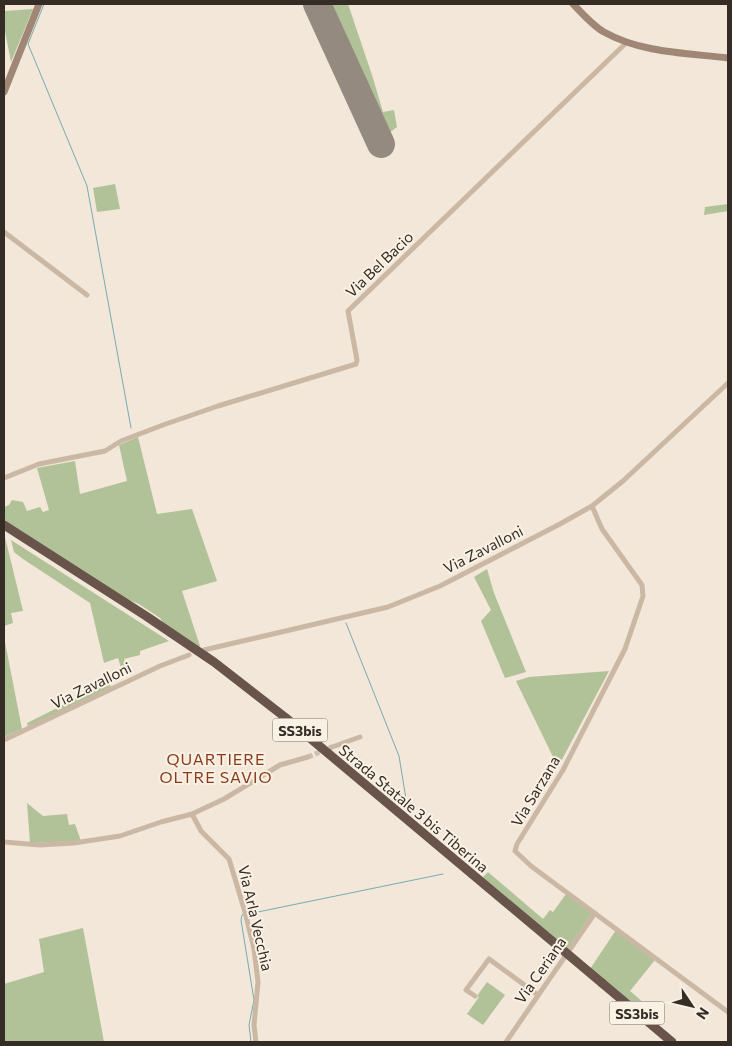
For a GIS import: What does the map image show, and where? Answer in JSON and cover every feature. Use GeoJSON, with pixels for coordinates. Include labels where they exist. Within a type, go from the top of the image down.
{"type":"FeatureCollection","features":[{"type":"Feature","properties":{"kind":"highway","name":"Strada Statale 3 bis Tiberina"},"geometry":{"type":"LineString","coordinates":[[4,525],[22,540],[144,620],[248,694],[557,948],[664,1042]]}},
{"type":"Feature","properties":{"kind":"highway","name":"Strada Statale 3 bis Tiberina"},"geometry":{"type":"LineString","coordinates":[[4,531],[22,540]]}},
{"type":"Feature","properties":{"kind":"highway","name":"Strada Statale 3 bis Tiberina"},"geometry":{"type":"LineString","coordinates":[[600,985],[672,1042]]}},
{"type":"Feature","properties":{"kind":"main road"},"geometry":{"type":"LineString","coordinates":[[4,92],[39,4]]}},
{"type":"Feature","properties":{"kind":"main road"},"geometry":{"type":"LineString","coordinates":[[573,4],[602,31],[626,42],[660,50],[728,58]]}},
{"type":"Feature","properties":{"kind":"street","name":"Via Bel Bacio"},"geometry":{"type":"LineString","coordinates":[[4,478],[39,464],[105,451],[121,441],[138,434],[218,406],[356,364],[357,360],[348,311],[626,42]]}},
{"type":"Feature","properties":{"kind":"street"},"geometry":{"type":"LineString","coordinates":[[4,232],[88,295]]}},
{"type":"Feature","properties":{"kind":"street","name":"Via Zavalloni"},"geometry":{"type":"LineString","coordinates":[[204,650],[388,607],[416,597],[560,524],[592,506],[623,481],[728,383]]}},
{"type":"Feature","properties":{"kind":"street","name":"Via Sarzana"},"geometry":{"type":"LineString","coordinates":[[592,506],[602,529],[642,586],[643,596],[625,649],[563,770],[517,844],[515,851],[531,866],[728,1012]]}},
{"type":"Feature","properties":{"kind":"street","name":"Via Zavalloni"},"geometry":{"type":"LineString","coordinates":[[4,740],[160,666],[190,654]]}},
{"type":"Feature","properties":{"kind":"street"},"geometry":{"type":"LineString","coordinates":[[332,748],[360,737]]}},
{"type":"Feature","properties":{"kind":"street"},"geometry":{"type":"LineString","coordinates":[[4,842],[40,844],[120,836],[192,814],[224,799],[287,762],[308,757]]}},
{"type":"Feature","properties":{"kind":"street","name":"Via Arla Vecchia"},"geometry":{"type":"LineString","coordinates":[[192,814],[201,831],[230,859],[254,949],[258,982],[254,1025],[256,1042]]}},
{"type":"Feature","properties":{"kind":"street","name":"Via Ceriana"},"geometry":{"type":"LineString","coordinates":[[506,1042],[595,913]]}},
{"type":"Feature","properties":{"kind":"street"},"geometry":{"type":"LineString","coordinates":[[475,996],[466,990],[488,958],[538,995]]}},
{"type":"Feature","properties":{"kind":"green space"},"geometry":{"type":"Polygon","coordinates":[[[323,4],[348,4],[383,112],[394,110],[397,127],[389,133],[389,139],[385,143],[358,81],[323,4]]]}},
{"type":"Feature","properties":{"kind":"green space"},"geometry":{"type":"Polygon","coordinates":[[[33,9],[11,62],[4,26],[4,11],[33,9]]]}},
{"type":"Feature","properties":{"kind":"green space"},"geometry":{"type":"Polygon","coordinates":[[[115,184],[120,209],[97,212],[93,188],[115,184]]]}},
{"type":"Feature","properties":{"kind":"green space"},"geometry":{"type":"Polygon","coordinates":[[[728,204],[728,211],[704,215],[705,207],[728,204]]]}},
{"type":"Feature","properties":{"kind":"green space"},"geometry":{"type":"Polygon","coordinates":[[[138,437],[157,514],[192,509],[217,581],[182,591],[200,646],[199,648],[139,604],[126,599],[4,522],[4,507],[9,505],[12,500],[23,502],[27,511],[40,507],[43,512],[49,510],[37,468],[75,461],[80,494],[127,481],[119,445],[138,437]]]}},
{"type":"Feature","properties":{"kind":"green space"},"geometry":{"type":"Polygon","coordinates":[[[4,535],[23,611],[11,613],[13,623],[4,626],[4,535]]]}},
{"type":"Feature","properties":{"kind":"green space"},"geometry":{"type":"Polygon","coordinates":[[[11,540],[169,641],[140,651],[140,655],[124,659],[127,667],[121,668],[118,658],[104,663],[90,603],[14,552],[11,540]]]}},
{"type":"Feature","properties":{"kind":"green space"},"geometry":{"type":"Polygon","coordinates":[[[487,569],[494,593],[526,672],[505,678],[481,621],[491,610],[474,577],[487,569]]]}},
{"type":"Feature","properties":{"kind":"green space"},"geometry":{"type":"Polygon","coordinates":[[[4,637],[22,729],[4,737],[4,637]]]}},
{"type":"Feature","properties":{"kind":"green space"},"geometry":{"type":"Polygon","coordinates":[[[609,671],[558,767],[516,681],[529,677],[609,671]]]}},
{"type":"Feature","properties":{"kind":"green space"},"geometry":{"type":"Polygon","coordinates":[[[109,682],[111,687],[28,727],[27,723],[109,682]]]}},
{"type":"Feature","properties":{"kind":"green space"},"geometry":{"type":"Polygon","coordinates":[[[27,803],[43,816],[67,814],[69,825],[75,824],[81,841],[30,843],[27,803]]]}},
{"type":"Feature","properties":{"kind":"green space"},"geometry":{"type":"Polygon","coordinates":[[[488,872],[543,919],[550,910],[553,912],[566,894],[592,913],[567,950],[482,878],[488,872]]]}},
{"type":"Feature","properties":{"kind":"green space"},"geometry":{"type":"Polygon","coordinates":[[[83,928],[104,1042],[4,1042],[4,984],[44,972],[39,939],[83,928]]]}},
{"type":"Feature","properties":{"kind":"green space"},"geometry":{"type":"Polygon","coordinates":[[[616,930],[655,960],[630,991],[644,1003],[638,1009],[590,969],[616,930]]]}},
{"type":"Feature","properties":{"kind":"green space"},"geometry":{"type":"Polygon","coordinates":[[[487,982],[505,995],[483,1025],[467,1014],[487,982]]]}},
{"type":"Feature","properties":{"kind":"waterway"},"geometry":{"type":"LineString","coordinates":[[44,4],[28,44],[87,186],[131,428]]}},
{"type":"Feature","properties":{"kind":"waterway"},"geometry":{"type":"LineString","coordinates":[[346,623],[399,756],[407,805]]}},
{"type":"Feature","properties":{"kind":"waterway"},"geometry":{"type":"LineString","coordinates":[[248,914],[443,874]]}},
{"type":"Feature","properties":{"kind":"waterway"},"geometry":{"type":"LineString","coordinates":[[244,914],[241,920],[254,1000],[249,1025],[251,1042]]}},
{"type":"Feature","properties":{"kind":"runway"},"geometry":{"type":"LineString","coordinates":[[317,4],[381,144]]}},
{"type":"Feature","properties":{"kind":"tunnel"},"geometry":{"type":"LineString","coordinates":[[308,757],[332,747]]}},
{"type":"Feature","properties":{"kind":"district","name":"QUARTIERE OLTRE SAVIO"},"geometry":{"type":"Point","coordinates":[216,767]}}]}
